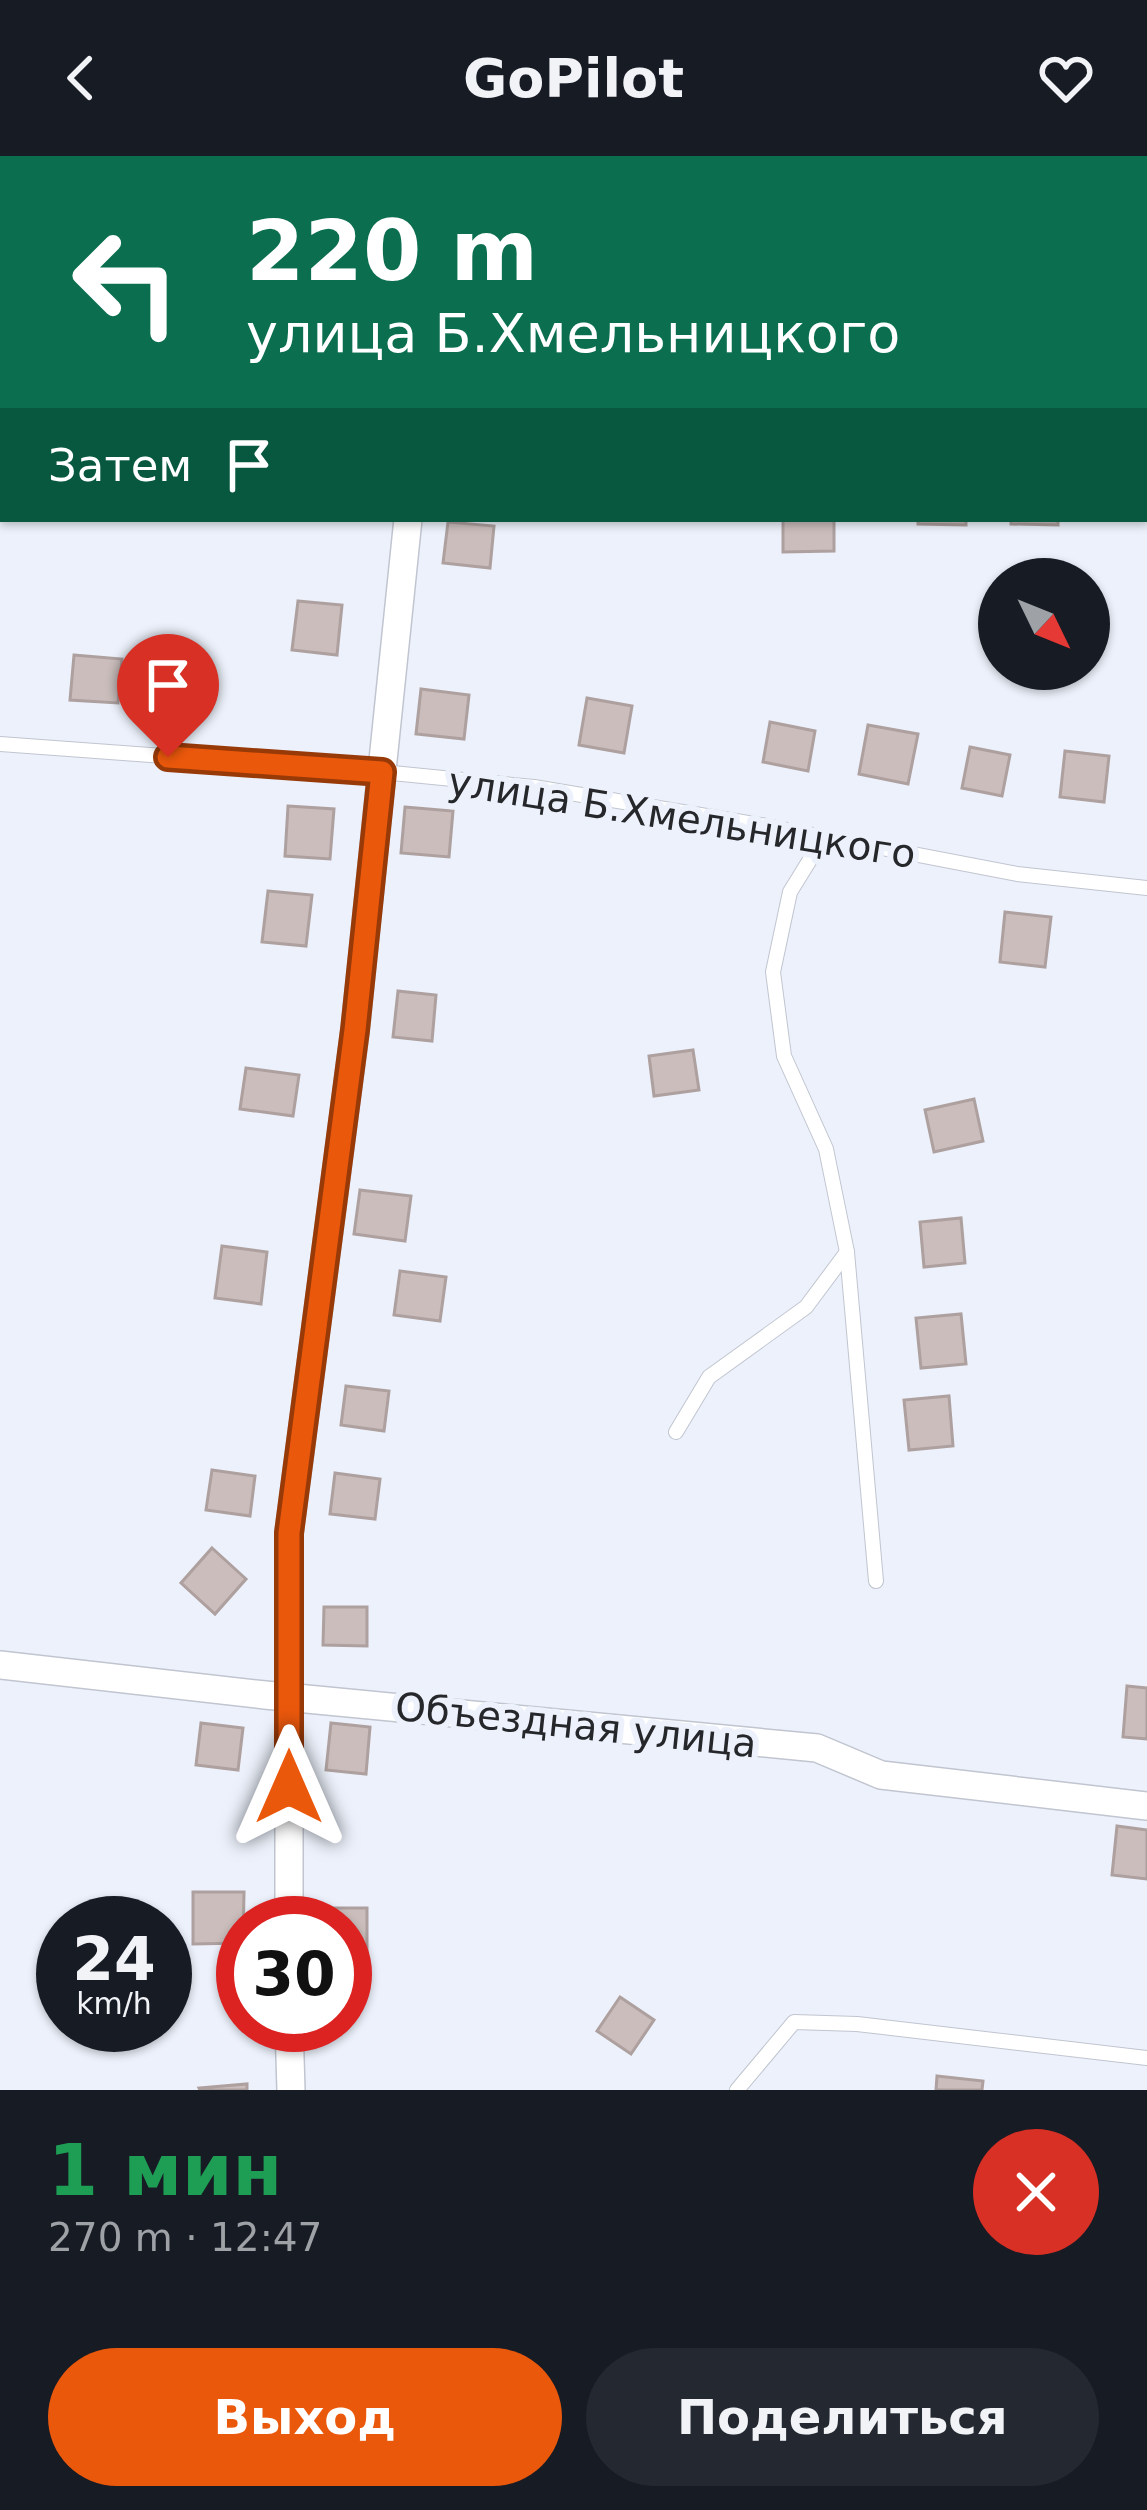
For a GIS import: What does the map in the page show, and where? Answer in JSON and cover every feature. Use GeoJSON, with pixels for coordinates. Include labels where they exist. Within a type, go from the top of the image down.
{"type":"FeatureCollection","features":[{"type":"Feature","properties":{"kind":"street"},"geometry":{"type":"LineString","coordinates":[[289,1896],[289,1533],[355,1030],[408,522]]}},
{"type":"Feature","properties":{"kind":"street","name":"Объездная улица"},"geometry":{"type":"LineString","coordinates":[[0,1665],[817,1748],[880,1775],[1147,1806]]}},
{"type":"Feature","properties":{"kind":"street"},"geometry":{"type":"LineString","coordinates":[[290,2052],[291,2090]]}},
{"type":"Feature","properties":{"kind":"lane","name":"улица Б.Хмельницкого"},"geometry":{"type":"LineString","coordinates":[[0,744],[534,787],[1017,874],[1147,889]]}},
{"type":"Feature","properties":{"kind":"lane"},"geometry":{"type":"LineString","coordinates":[[824,837],[790,892],[773,972],[784,1056],[826,1149],[847,1252],[877,1581]]}},
{"type":"Feature","properties":{"kind":"lane"},"geometry":{"type":"LineString","coordinates":[[676,1432],[709,1377],[806,1307],[847,1252]]}},
{"type":"Feature","properties":{"kind":"lane"},"geometry":{"type":"LineString","coordinates":[[737,2090],[794,2022],[856,2024],[1147,2057]]}},
{"type":"Feature","properties":{"kind":"building"},"geometry":{"type":"Polygon","coordinates":[[[448,522],[494,526],[490,568],[443,563],[448,522]]]}},
{"type":"Feature","properties":{"kind":"building"},"geometry":{"type":"Polygon","coordinates":[[[783,522],[834,522],[834,551],[783,552],[783,522]]]}},
{"type":"Feature","properties":{"kind":"building"},"geometry":{"type":"Polygon","coordinates":[[[918,522],[966,522],[966,525],[918,522]]]}},
{"type":"Feature","properties":{"kind":"building"},"geometry":{"type":"Polygon","coordinates":[[[1011,522],[1058,522],[1058,525],[1011,522]]]}},
{"type":"Feature","properties":{"kind":"building"},"geometry":{"type":"Polygon","coordinates":[[[298,601],[342,605],[337,655],[292,650],[298,601]]]}},
{"type":"Feature","properties":{"kind":"building"},"geometry":{"type":"Polygon","coordinates":[[[74,655],[122,659],[118,703],[70,700],[74,655]]]}},
{"type":"Feature","properties":{"kind":"building"},"geometry":{"type":"Polygon","coordinates":[[[421,689],[469,695],[464,739],[416,734],[421,689]]]}},
{"type":"Feature","properties":{"kind":"building"},"geometry":{"type":"Polygon","coordinates":[[[587,698],[632,706],[624,753],[579,745],[587,698]]]}},
{"type":"Feature","properties":{"kind":"building"},"geometry":{"type":"Polygon","coordinates":[[[770,722],[815,731],[808,771],[763,762],[770,722]]]}},
{"type":"Feature","properties":{"kind":"building"},"geometry":{"type":"Polygon","coordinates":[[[868,725],[918,734],[908,784],[859,774],[868,725]]]}},
{"type":"Feature","properties":{"kind":"building"},"geometry":{"type":"Polygon","coordinates":[[[970,747],[1010,755],[1002,796],[962,788],[970,747]]]}},
{"type":"Feature","properties":{"kind":"building"},"geometry":{"type":"Polygon","coordinates":[[[1065,751],[1109,756],[1104,802],[1060,797],[1065,751]]]}},
{"type":"Feature","properties":{"kind":"building"},"geometry":{"type":"Polygon","coordinates":[[[288,806],[334,809],[330,859],[285,856],[288,806]]]}},
{"type":"Feature","properties":{"kind":"building"},"geometry":{"type":"Polygon","coordinates":[[[405,807],[453,811],[449,857],[401,853],[405,807]]]}},
{"type":"Feature","properties":{"kind":"building"},"geometry":{"type":"Polygon","coordinates":[[[268,891],[312,895],[306,946],[262,942],[268,891]]]}},
{"type":"Feature","properties":{"kind":"building"},"geometry":{"type":"Polygon","coordinates":[[[1005,912],[1051,917],[1045,967],[1000,962],[1005,912]]]}},
{"type":"Feature","properties":{"kind":"building"},"geometry":{"type":"Polygon","coordinates":[[[398,991],[436,995],[432,1041],[393,1037],[398,991]]]}},
{"type":"Feature","properties":{"kind":"building"},"geometry":{"type":"Polygon","coordinates":[[[693,1050],[699,1090],[654,1096],[649,1056],[693,1050]]]}},
{"type":"Feature","properties":{"kind":"building"},"geometry":{"type":"Polygon","coordinates":[[[246,1068],[299,1075],[293,1116],[240,1109],[246,1068]]]}},
{"type":"Feature","properties":{"kind":"building"},"geometry":{"type":"Polygon","coordinates":[[[974,1099],[983,1141],[934,1152],[925,1110],[974,1099]]]}},
{"type":"Feature","properties":{"kind":"building"},"geometry":{"type":"Polygon","coordinates":[[[360,1190],[411,1196],[405,1241],[354,1234],[360,1190]]]}},
{"type":"Feature","properties":{"kind":"building"},"geometry":{"type":"Polygon","coordinates":[[[961,1218],[965,1263],[924,1267],[920,1222],[961,1218]]]}},
{"type":"Feature","properties":{"kind":"building"},"geometry":{"type":"Polygon","coordinates":[[[222,1246],[267,1252],[261,1304],[215,1298],[222,1246]]]}},
{"type":"Feature","properties":{"kind":"building"},"geometry":{"type":"Polygon","coordinates":[[[400,1271],[446,1277],[440,1321],[394,1315],[400,1271]]]}},
{"type":"Feature","properties":{"kind":"building"},"geometry":{"type":"Polygon","coordinates":[[[961,1314],[966,1364],[921,1368],[916,1318],[961,1314]]]}},
{"type":"Feature","properties":{"kind":"building"},"geometry":{"type":"Polygon","coordinates":[[[346,1386],[389,1391],[384,1431],[341,1425],[346,1386]]]}},
{"type":"Feature","properties":{"kind":"building"},"geometry":{"type":"Polygon","coordinates":[[[949,1396],[953,1446],[909,1450],[904,1400],[949,1396]]]}},
{"type":"Feature","properties":{"kind":"building"},"geometry":{"type":"Polygon","coordinates":[[[212,1470],[255,1476],[250,1516],[206,1510],[212,1470]]]}},
{"type":"Feature","properties":{"kind":"building"},"geometry":{"type":"Polygon","coordinates":[[[335,1473],[380,1479],[375,1519],[330,1514],[335,1473]]]}},
{"type":"Feature","properties":{"kind":"building"},"geometry":{"type":"Polygon","coordinates":[[[212,1548],[246,1579],[215,1614],[181,1583],[212,1548]]]}},
{"type":"Feature","properties":{"kind":"building"},"geometry":{"type":"Polygon","coordinates":[[[324,1607],[367,1607],[367,1646],[323,1645],[324,1607]]]}},
{"type":"Feature","properties":{"kind":"building"},"geometry":{"type":"Polygon","coordinates":[[[1127,1686],[1147,1688],[1147,1739],[1123,1737],[1127,1686]]]}},
{"type":"Feature","properties":{"kind":"building"},"geometry":{"type":"Polygon","coordinates":[[[201,1723],[243,1728],[238,1770],[196,1765],[201,1723]]]}},
{"type":"Feature","properties":{"kind":"building"},"geometry":{"type":"Polygon","coordinates":[[[331,1723],[370,1727],[366,1774],[326,1770],[331,1723]]]}},
{"type":"Feature","properties":{"kind":"building"},"geometry":{"type":"Polygon","coordinates":[[[1117,1826],[1147,1830],[1147,1879],[1112,1875],[1117,1826]]]}},
{"type":"Feature","properties":{"kind":"building"},"geometry":{"type":"Polygon","coordinates":[[[193,1892],[244,1892],[244,1896],[216,1896],[216,1944],[193,1944],[193,1892]]]}},
{"type":"Feature","properties":{"kind":"building"},"geometry":{"type":"Polygon","coordinates":[[[620,1997],[654,2020],[631,2054],[597,2031],[620,1997]]]}},
{"type":"Feature","properties":{"kind":"building"},"geometry":{"type":"Polygon","coordinates":[[[937,2076],[983,2081],[982,2090],[936,2090],[937,2076]]]}},
{"type":"Feature","properties":{"kind":"building"},"geometry":{"type":"Polygon","coordinates":[[[247,2084],[247,2090],[199,2088],[247,2084]]]}},
{"type":"Feature","properties":{"kind":"route"},"geometry":{"type":"LineString","coordinates":[[168,757],[382,772],[355,1030],[289,1533],[289,1787]]}}]}
